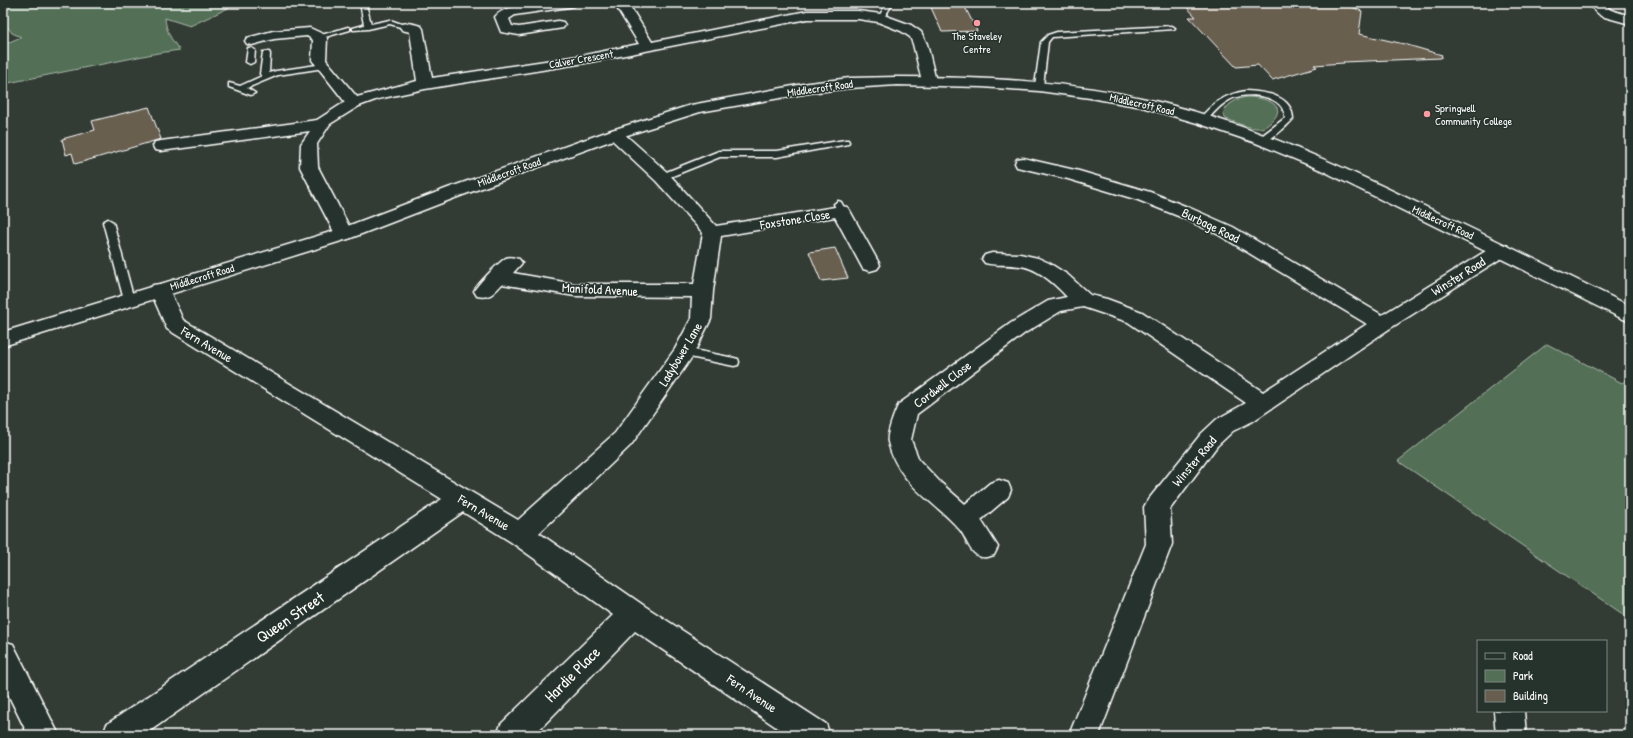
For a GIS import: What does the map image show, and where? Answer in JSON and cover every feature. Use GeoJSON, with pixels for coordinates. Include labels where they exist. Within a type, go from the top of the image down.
{"type":"FeatureCollection","features":[{"type":"Feature","properties":{"kind":"street"},"geometry":{"type":"LineString","coordinates":[[558,25],[519,31],[506,29],[502,17],[512,12],[569,3]]}},
{"type":"Feature","properties":{"kind":"street"},"geometry":{"type":"LineString","coordinates":[[621,3],[648,47]]}},
{"type":"Feature","properties":{"kind":"street"},"geometry":{"type":"LineString","coordinates":[[1594,3],[1606,13],[1630,20]]}},
{"type":"Feature","properties":{"kind":"street","name":"Calver Crescent"},"geometry":{"type":"LineString","coordinates":[[344,234],[309,167],[309,144],[324,121],[354,103],[373,96],[425,84],[585,59],[807,15],[858,15],[881,18],[906,28],[916,35],[920,44],[928,81]]}},
{"type":"Feature","properties":{"kind":"street"},"geometry":{"type":"LineString","coordinates":[[408,27],[416,29],[425,84]]}},
{"type":"Feature","properties":{"kind":"street"},"geometry":{"type":"LineString","coordinates":[[249,47],[273,35],[310,32],[318,36],[320,38],[319,60],[354,103]]}},
{"type":"Feature","properties":{"kind":"street","name":"Middlecroft Road"},"geometry":{"type":"LineString","coordinates":[[3,340],[344,234],[461,189],[615,134],[697,108],[810,88],[850,83],[928,81],[982,82],[1039,86],[1090,93],[1144,103],[1203,120],[1262,140],[1327,166],[1630,314]]}},
{"type":"Feature","properties":{"kind":"street"},"geometry":{"type":"LineString","coordinates":[[162,146],[322,124]]}},
{"type":"Feature","properties":{"kind":"street"},"geometry":{"type":"LineString","coordinates":[[615,134],[662,177],[712,232]]}},
{"type":"Feature","properties":{"kind":"street","name":"Burbage Road"},"geometry":{"type":"LineString","coordinates":[[1023,163],[1074,175],[1144,196],[1184,212],[1226,231],[1382,324]]}},
{"type":"Feature","properties":{"kind":"street","name":"Foxstone Close"},"geometry":{"type":"LineString","coordinates":[[712,232],[839,207],[870,265]]}},
{"type":"Feature","properties":{"kind":"street","name":"Ladybower Lane"},"geometry":{"type":"LineString","coordinates":[[520,534],[618,445],[684,352],[701,319],[703,291],[712,232]]}},
{"type":"Feature","properties":{"kind":"street","name":"Winster Road"},"geometry":{"type":"LineString","coordinates":[[1084,735],[1159,544],[1157,507],[1209,440],[1226,425],[1245,415],[1382,324],[1501,250]]}},
{"type":"Feature","properties":{"kind":"street","name":"Cordwell Close"},"geometry":{"type":"LineString","coordinates":[[992,259],[1018,260],[1036,263],[1058,278],[1083,300]]}},
{"type":"Feature","properties":{"kind":"street","name":"Manifold Avenue"},"geometry":{"type":"LineString","coordinates":[[512,263],[491,284],[575,290],[703,291]]}},
{"type":"Feature","properties":{"kind":"street","name":"Fern Avenue"},"geometry":{"type":"LineString","coordinates":[[160,290],[174,324],[520,534],[633,614],[815,735]]}},
{"type":"Feature","properties":{"kind":"street","name":"Cordwell Close"},"geometry":{"type":"LineString","coordinates":[[985,547],[968,523],[932,490],[909,465],[899,440],[907,410],[931,390],[1018,328],[1055,306],[1083,300],[1135,316],[1262,403]]}},
{"type":"Feature","properties":{"kind":"street"},"geometry":{"type":"LineString","coordinates":[[964,519],[1000,490]]}},
{"type":"Feature","properties":{"kind":"street","name":"Queen Street"},"geometry":{"type":"LineString","coordinates":[[118,735],[462,499]]}},
{"type":"Feature","properties":{"kind":"street","name":"Hardie Place"},"geometry":{"type":"LineString","coordinates":[[512,735],[633,614]]}},
{"type":"Feature","properties":{"kind":"street"},"geometry":{"type":"LineString","coordinates":[[3,654],[44,735]]}},
{"type":"Feature","properties":{"kind":"street"},"geometry":{"type":"LineString","coordinates":[[1508,712],[1511,735]]}},
{"type":"Feature","properties":{"kind":"lane"},"geometry":{"type":"LineString","coordinates":[[881,18],[890,3]]}},
{"type":"Feature","properties":{"kind":"lane"},"geometry":{"type":"LineString","coordinates":[[364,8],[368,26]]}},
{"type":"Feature","properties":{"kind":"lane"},"geometry":{"type":"LineString","coordinates":[[318,36],[390,22],[408,27]]}},
{"type":"Feature","properties":{"kind":"lane"},"geometry":{"type":"LineString","coordinates":[[1039,86],[1045,42],[1050,36],[1057,34],[1172,28]]}},
{"type":"Feature","properties":{"kind":"lane"},"geometry":{"type":"LineString","coordinates":[[266,54],[264,74],[268,76]]}},
{"type":"Feature","properties":{"kind":"lane"},"geometry":{"type":"LineString","coordinates":[[241,88],[276,73],[324,66]]}},
{"type":"Feature","properties":{"kind":"lane"},"geometry":{"type":"LineString","coordinates":[[232,85],[251,93]]}},
{"type":"Feature","properties":{"kind":"lane"},"geometry":{"type":"LineString","coordinates":[[1203,120],[1218,104],[1230,96],[1243,93],[1271,97],[1282,103],[1288,110],[1289,119],[1262,140]]}},
{"type":"Feature","properties":{"kind":"lane"},"geometry":{"type":"LineString","coordinates":[[662,177],[719,154],[777,154],[846,142]]}},
{"type":"Feature","properties":{"kind":"lane"},"geometry":{"type":"LineString","coordinates":[[108,222],[129,300]]}},
{"type":"Feature","properties":{"kind":"lane"},"geometry":{"type":"LineString","coordinates":[[684,352],[734,362]]}},
{"type":"Feature","properties":{"kind":"green space"},"geometry":{"type":"Polygon","coordinates":[[[3,3],[239,3],[190,26],[165,18],[166,27],[174,43],[180,50],[158,53],[3,84],[3,44],[21,37],[12,33],[6,25],[3,26],[3,3]]]}},
{"type":"Feature","properties":{"kind":"green space"},"geometry":{"type":"Polygon","coordinates":[[[1247,97],[1259,98],[1271,102],[1278,109],[1277,114],[1267,126],[1256,128],[1247,126],[1226,119],[1223,115],[1224,111],[1229,105],[1247,97]]]}},
{"type":"Feature","properties":{"kind":"green space"},"geometry":{"type":"Polygon","coordinates":[[[1547,344],[1622,383],[1630,377],[1630,619],[1398,461],[1547,344]]]}},
{"type":"Feature","properties":{"kind":"building","name":"The Staveley Centre"},"geometry":{"type":"Polygon","coordinates":[[[929,3],[963,3],[977,31],[942,32],[929,3]]]}},
{"type":"Feature","properties":{"kind":"building"},"geometry":{"type":"Polygon","coordinates":[[[1183,3],[1330,3],[1347,5],[1362,11],[1359,34],[1404,44],[1442,55],[1441,58],[1343,62],[1344,63],[1314,65],[1317,67],[1272,80],[1258,65],[1236,67],[1189,17],[1196,17],[1183,3]]]}},
{"type":"Feature","properties":{"kind":"building"},"geometry":{"type":"Polygon","coordinates":[[[149,107],[161,139],[75,164],[72,153],[66,155],[62,139],[95,130],[92,121],[149,107]]]}},
{"type":"Feature","properties":{"kind":"building"},"geometry":{"type":"Polygon","coordinates":[[[835,248],[848,278],[821,281],[809,252],[835,248]]]}},
{"type":"Feature","properties":{"kind":"place","name":"The Staveley Centre"},"geometry":{"type":"Point","coordinates":[977,23]}},
{"type":"Feature","properties":{"kind":"place","name":"Springwell Community College"},"geometry":{"type":"Point","coordinates":[1427,114]}}]}
